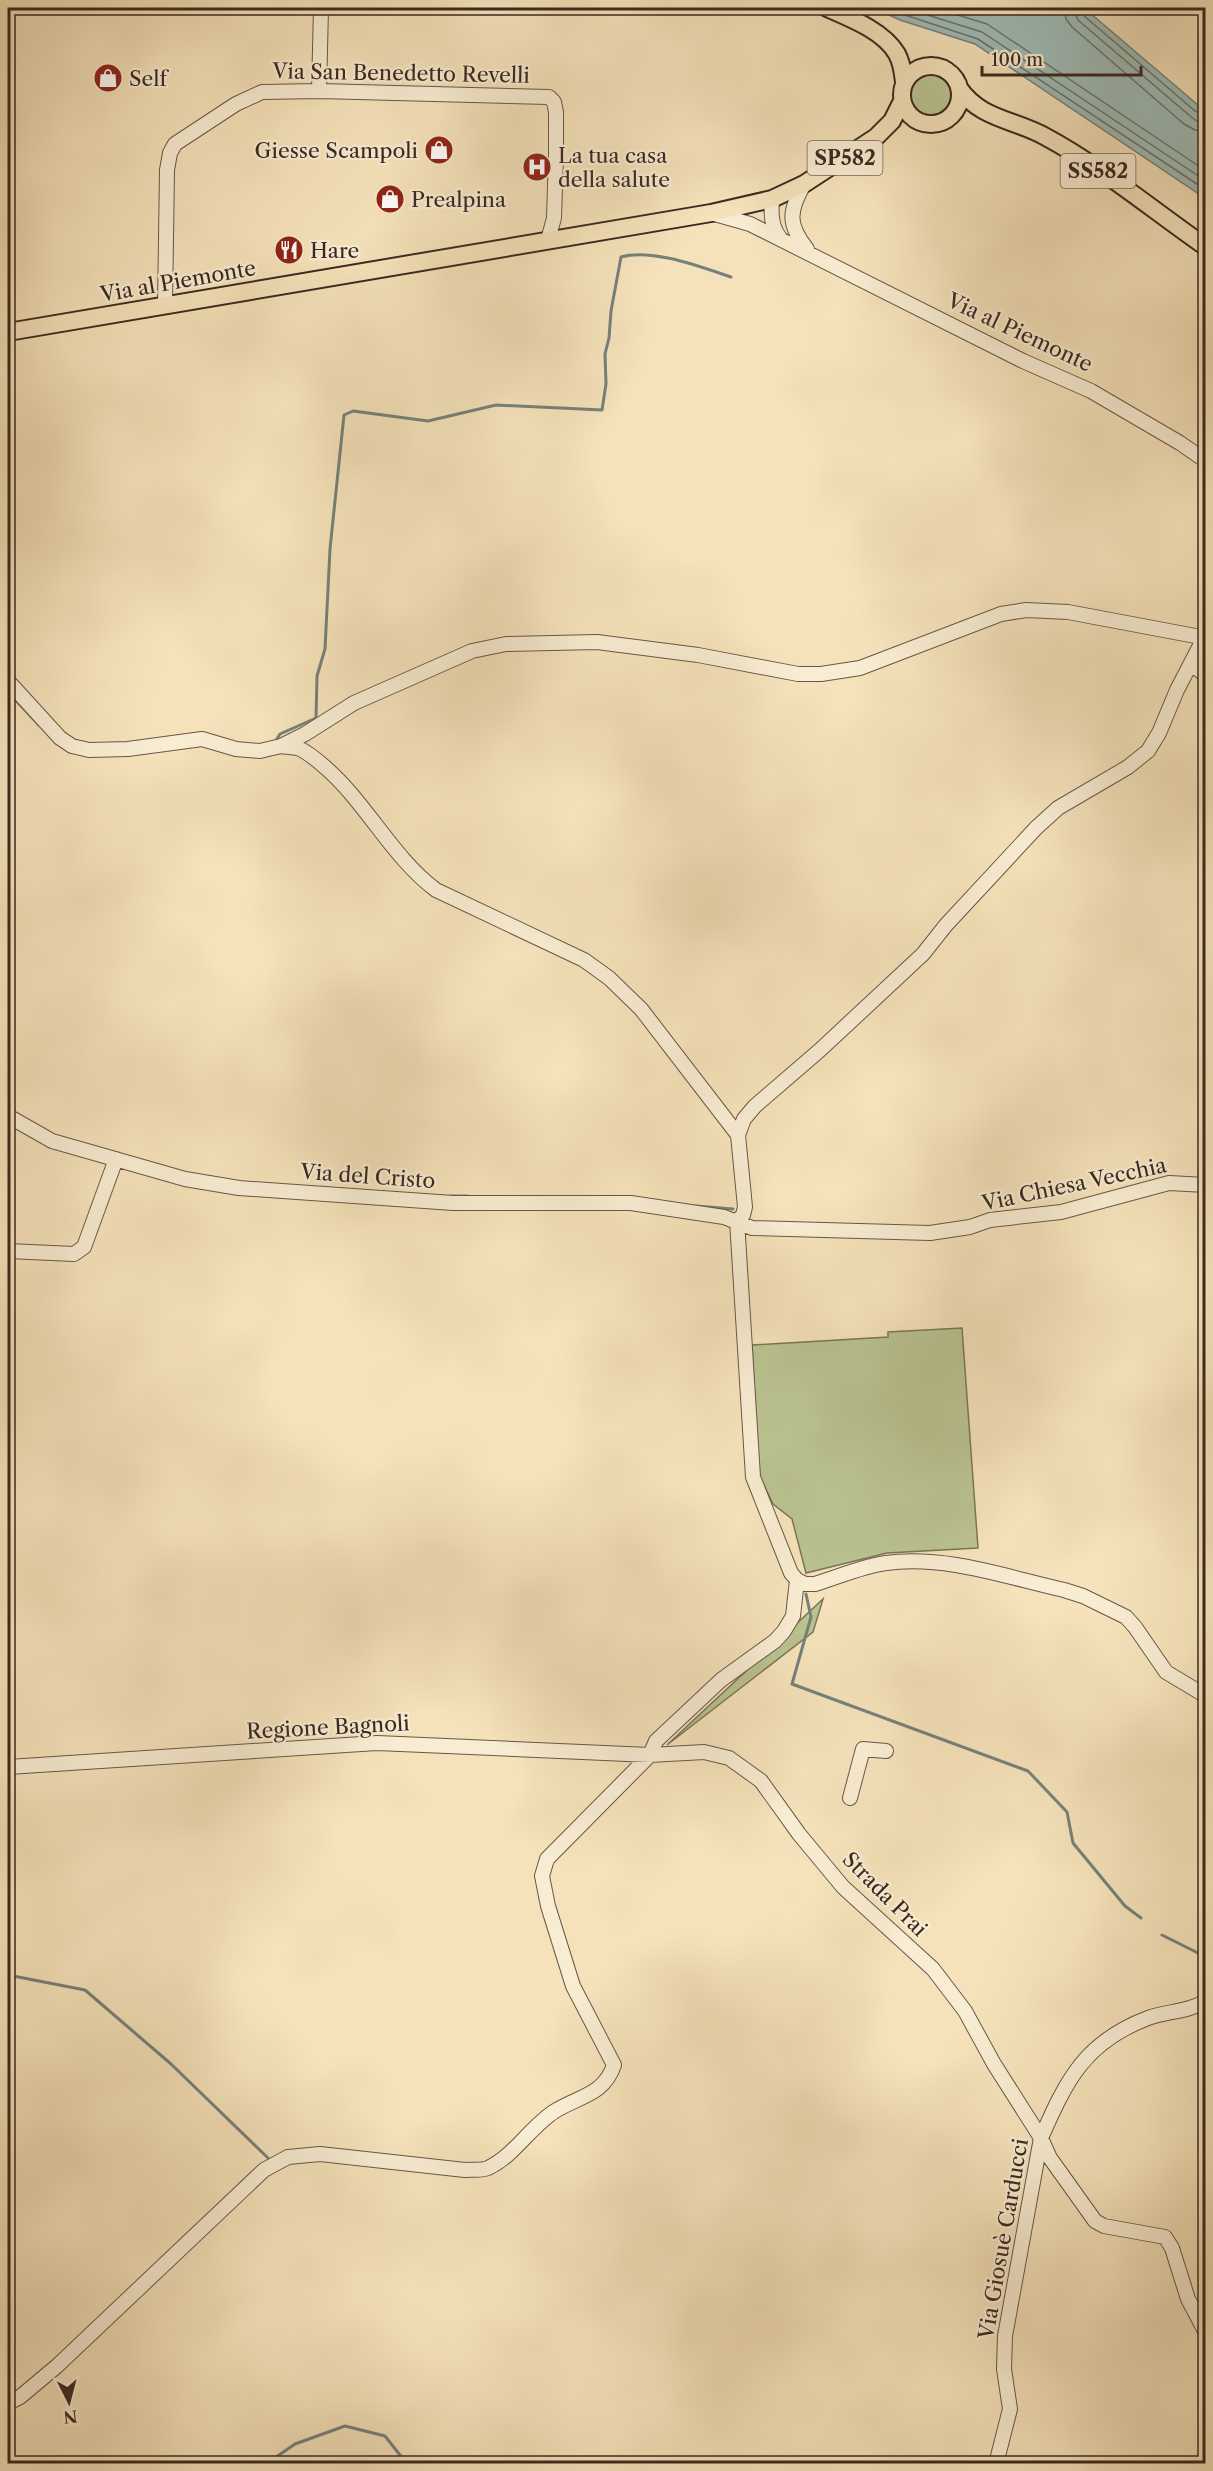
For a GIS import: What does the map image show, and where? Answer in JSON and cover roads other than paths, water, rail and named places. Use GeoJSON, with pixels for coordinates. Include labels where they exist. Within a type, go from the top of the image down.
{"type":"FeatureCollection","features":[{"type":"Feature","properties":{"kind":"main road"},"geometry":{"type":"LineString","coordinates":[[827,8],[874,33],[897,54],[948,71],[955,78],[959,88],[959,104],[944,121],[934,124],[918,121],[908,113],[902,101],[904,82],[897,54]]}},
{"type":"Feature","properties":{"kind":"main road"},"geometry":{"type":"LineString","coordinates":[[904,82],[913,71],[929,66]]}},
{"type":"Feature","properties":{"kind":"main road","name":"SS582"},"geometry":{"type":"LineString","coordinates":[[959,88],[966,98],[981,111],[1046,136],[1206,247]]}},
{"type":"Feature","properties":{"kind":"main road","name":"Via al Piemonte"},"geometry":{"type":"LineString","coordinates":[[8,332],[711,213],[772,199],[804,184],[884,130],[892,121],[902,101]]}},
{"type":"Feature","properties":{"kind":"main road","name":"SS582"},"geometry":{"type":"LineString","coordinates":[[951,115],[981,111]]}},
{"type":"Feature","properties":{"kind":"main road","name":"Via al Piemonte"},"geometry":{"type":"LineString","coordinates":[[884,130],[907,122],[918,121]]}},
{"type":"Feature","properties":{"kind":"street"},"geometry":{"type":"LineString","coordinates":[[319,91],[321,8]]}},
{"type":"Feature","properties":{"kind":"street","name":"Via San Benedetto Revelli"},"geometry":{"type":"LineString","coordinates":[[165,306],[167,170],[170,153],[176,144],[236,104],[262,92],[319,91],[549,97],[554,102],[556,112],[556,154],[554,218],[548,240]]}},
{"type":"Feature","properties":{"kind":"street"},"geometry":{"type":"LineString","coordinates":[[804,184],[794,204],[792,217],[796,235],[810,253]]}},
{"type":"Feature","properties":{"kind":"street"},"geometry":{"type":"LineString","coordinates":[[772,199],[771,218],[774,230],[780,238]]}},
{"type":"Feature","properties":{"kind":"street","name":"Via al Piemonte"},"geometry":{"type":"LineString","coordinates":[[711,213],[750,224],[780,238],[1023,361],[1092,391],[1206,461]]}},
{"type":"Feature","properties":{"kind":"street"},"geometry":{"type":"LineString","coordinates":[[8,681],[60,738],[72,746],[89,750],[128,749],[202,739],[236,749],[260,751],[281,746],[305,734],[354,703],[472,651],[506,644],[597,642],[698,655],[798,674],[821,674],[860,668],[1001,614],[1026,610],[1068,612],[1196,634],[1205,638],[1148,751],[1128,767],[1058,808],[1036,828],[946,925],[923,954],[844,1028],[765,1097],[744,1119],[738,1135],[745,1207],[743,1215],[736,1221],[753,1477],[788,1565],[797,1580],[805,1584],[815,1584],[885,1563],[919,1561],[947,1563],[1064,1590],[1083,1596],[1126,1617],[1166,1672],[1206,1696]]}},
{"type":"Feature","properties":{"kind":"street"},"geometry":{"type":"LineString","coordinates":[[1191,663],[1206,676]]}},
{"type":"Feature","properties":{"kind":"street"},"geometry":{"type":"LineString","coordinates":[[281,746],[299,749],[316,759],[337,777],[403,860],[436,890],[584,960],[609,978],[641,1010],[738,1135]]}},
{"type":"Feature","properties":{"kind":"street"},"geometry":{"type":"LineString","coordinates":[[742,1174],[746,1137],[765,1097]]}},
{"type":"Feature","properties":{"kind":"street","name":"Via del Cristo"},"geometry":{"type":"LineString","coordinates":[[8,1116],[52,1141],[185,1179],[239,1188],[453,1203],[631,1203],[736,1221]]}},
{"type":"Feature","properties":{"kind":"street"},"geometry":{"type":"LineString","coordinates":[[8,1251],[53,1255],[74,1254],[84,1248],[116,1159]]}},
{"type":"Feature","properties":{"kind":"street","name":"Via Chiesa Vecchia"},"geometry":{"type":"LineString","coordinates":[[736,1221],[752,1228],[930,1233],[970,1227],[990,1220],[1061,1212],[1169,1182],[1206,1185]]}},
{"type":"Feature","properties":{"kind":"street"},"geometry":{"type":"LineString","coordinates":[[8,2403],[20,2397],[57,2366],[264,2170],[280,2161],[288,2157],[320,2154],[465,2170],[486,2169],[501,2160],[555,2111],[596,2091],[610,2078],[614,2065],[573,1986],[548,1906],[543,1876],[547,1859],[650,1755],[656,1741],[721,1680],[775,1641],[784,1631],[793,1616],[797,1580]]}},
{"type":"Feature","properties":{"kind":"street","name":"Regione Bagnoli"},"geometry":{"type":"LineString","coordinates":[[8,1767],[377,1743],[650,1755]]}},
{"type":"Feature","properties":{"kind":"street"},"geometry":{"type":"LineString","coordinates":[[850,1798],[863,1749],[886,1751]]}},
{"type":"Feature","properties":{"kind":"street","name":"Strada Prai"},"geometry":{"type":"LineString","coordinates":[[650,1755],[704,1752],[729,1758],[760,1781],[799,1834],[843,1887],[933,1970],[943,1982],[965,2011],[994,2064],[1041,2138],[1050,2158],[1095,2221],[1104,2226],[1158,2235],[1169,2242],[1188,2299],[1206,2333]]}},
{"type":"Feature","properties":{"kind":"street","name":"Via Giosuè Carducci"},"geometry":{"type":"LineString","coordinates":[[996,2463],[1010,2409],[1004,2369],[1005,2336],[1041,2138],[1073,2074],[1089,2053],[1119,2030],[1151,2017],[1194,2008],[1206,2001]]}},
{"type":"Feature","properties":{"kind":"water"},"geometry":{"type":"Polygon","coordinates":[[[874,8],[1084,8],[1205,111],[1205,198],[975,44],[900,20],[874,8]]]}},
{"type":"Feature","properties":{"kind":"waterway"},"geometry":{"type":"LineString","coordinates":[[275,742],[280,734],[316,718],[317,676],[325,649],[330,549],[344,415],[353,411],[428,421],[496,405],[602,410],[606,384],[605,354],[621,257],[633,255],[661,257],[731,277]]}},
{"type":"Feature","properties":{"kind":"waterway"},"geometry":{"type":"LineString","coordinates":[[8,692],[39,725]]}},
{"type":"Feature","properties":{"kind":"waterway"},"geometry":{"type":"LineString","coordinates":[[450,1196],[468,1196]]}},
{"type":"Feature","properties":{"kind":"waterway"},"geometry":{"type":"LineString","coordinates":[[696,1206],[733,1209]]}},
{"type":"Feature","properties":{"kind":"waterway"},"geometry":{"type":"LineString","coordinates":[[806,1594],[811,1617],[792,1684],[1028,1771],[1067,1812],[1073,1843],[1125,1906],[1141,1918]]}},
{"type":"Feature","properties":{"kind":"waterway"},"geometry":{"type":"LineString","coordinates":[[1162,1935],[1206,1957]]}},
{"type":"Feature","properties":{"kind":"waterway"},"geometry":{"type":"LineString","coordinates":[[8,1975],[85,1990],[171,2064],[268,2158]]}},
{"type":"Feature","properties":{"kind":"waterway"},"geometry":{"type":"LineString","coordinates":[[266,2464],[295,2444],[345,2426],[385,2436],[407,2464]]}},
{"type":"Feature","properties":{"kind":"place","name":"Self"},"geometry":{"type":"Point","coordinates":[108,78]}},
{"type":"Feature","properties":{"kind":"place","name":"Giesse Scampoli"},"geometry":{"type":"Point","coordinates":[439,150]}},
{"type":"Feature","properties":{"kind":"place","name":"La tua casa della salute"},"geometry":{"type":"Point","coordinates":[537,167]}},
{"type":"Feature","properties":{"kind":"place","name":"Prealpina"},"geometry":{"type":"Point","coordinates":[390,199]}},
{"type":"Feature","properties":{"kind":"place","name":"Hare"},"geometry":{"type":"Point","coordinates":[289,250]}}]}
